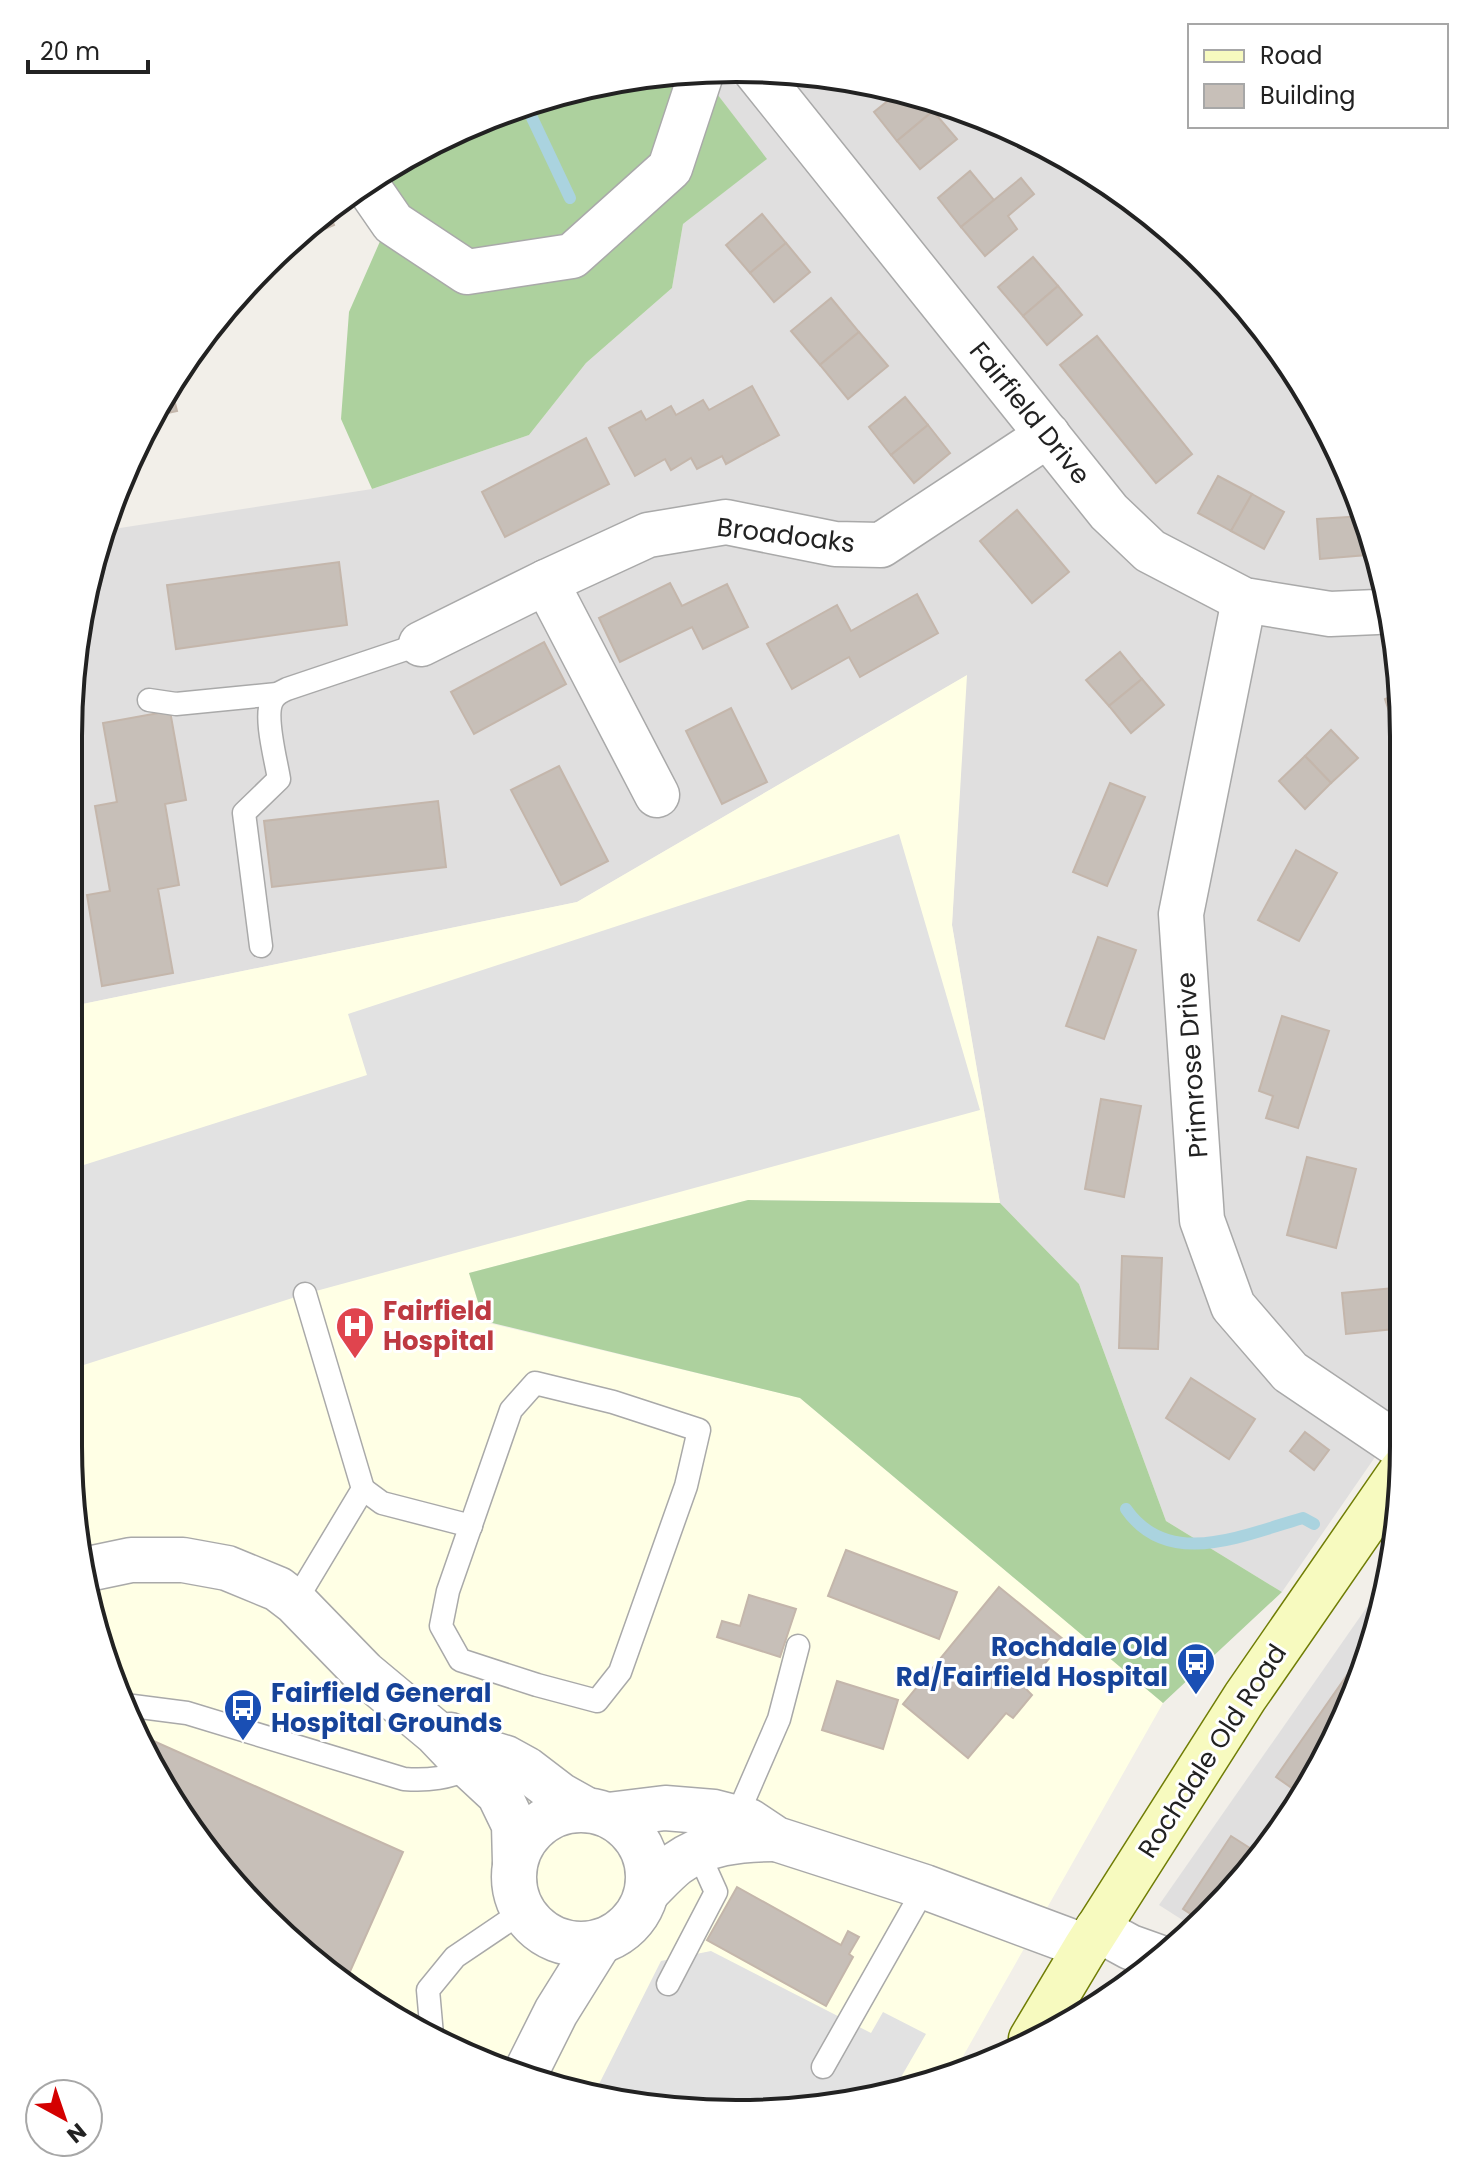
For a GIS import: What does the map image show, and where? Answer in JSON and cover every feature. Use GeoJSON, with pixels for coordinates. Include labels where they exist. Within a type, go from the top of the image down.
{"type":"FeatureCollection","features":[{"type":"Feature","properties":{"kind":"main road","name":"Rochdale Old Road"},"geometry":{"type":"LineString","coordinates":[[1039,2025],[1091,1938],[1245,1697],[1389,1489]]}},
{"type":"Feature","properties":{"kind":"street"},"geometry":{"type":"LineString","coordinates":[[372,193],[393,223],[467,272],[572,256],[670,168],[698,83]]}},
{"type":"Feature","properties":{"kind":"street","name":"Fairfield Drive"},"geometry":{"type":"LineString","coordinates":[[765,83],[1109,512],[1150,551],[1244,600],[1330,614],[1378,612]]}},
{"type":"Feature","properties":{"kind":"street","name":"Broadoaks"},"geometry":{"type":"LineString","coordinates":[[421,644],[648,535],[726,522],[835,544],[881,545],[1048,435]]}},
{"type":"Feature","properties":{"kind":"street"},"geometry":{"type":"LineString","coordinates":[[546,582],[657,795]]}},
{"type":"Feature","properties":{"kind":"street","name":"Primrose Drive"},"geometry":{"type":"LineString","coordinates":[[1244,600],[1181,914],[1202,1220],[1233,1306],[1290,1372],[1390,1440]]}},
{"type":"Feature","properties":{"kind":"street"},"geometry":{"type":"LineString","coordinates":[[94,1568],[131,1560],[183,1560],[227,1568],[278,1589],[295,1602],[364,1673],[416,1715],[499,1794],[514,1825],[514,1887],[523,1911],[538,1929],[553,1939],[575,1945],[599,1943],[623,1930],[639,1913],[648,1891],[649,1870],[643,1847],[629,1828],[560,1795],[506,1758],[480,1750],[416,1715]]}},
{"type":"Feature","properties":{"kind":"street"},"geometry":{"type":"LineString","coordinates":[[515,1863],[523,1841],[540,1823],[561,1812],[665,1808],[714,1812],[749,1821],[776,1839],[1148,1953]]}},
{"type":"Feature","properties":{"kind":"street"},"geometry":{"type":"LineString","coordinates":[[648,1891],[677,1863],[710,1845],[748,1839],[776,1839]]}},
{"type":"Feature","properties":{"kind":"street"},"geometry":{"type":"LineString","coordinates":[[529,2066],[556,2012],[599,1943]]}},
{"type":"Feature","properties":{"kind":"lane"},"geometry":{"type":"LineString","coordinates":[[149,700],[176,704],[277,694],[421,644]]}},
{"type":"Feature","properties":{"kind":"lane"},"geometry":{"type":"LineString","coordinates":[[261,946],[244,813],[279,779],[269,717],[270,703],[277,694]]}},
{"type":"Feature","properties":{"kind":"lane"},"geometry":{"type":"LineString","coordinates":[[305,1294],[363,1489],[382,1503],[471,1526]]}},
{"type":"Feature","properties":{"kind":"lane"},"geometry":{"type":"LineString","coordinates":[[535,1383],[613,1402],[699,1430],[686,1486],[620,1672],[597,1701],[460,1660],[441,1626],[448,1591],[471,1526],[511,1410],[535,1383]]}},
{"type":"Feature","properties":{"kind":"lane"},"geometry":{"type":"LineString","coordinates":[[295,1602],[363,1489]]}},
{"type":"Feature","properties":{"kind":"lane"},"geometry":{"type":"LineString","coordinates":[[736,1818],[779,1719],[798,1646]]}},
{"type":"Feature","properties":{"kind":"lane"},"geometry":{"type":"LineString","coordinates":[[137,1706],[187,1713],[404,1779],[426,1781],[450,1777],[471,1768]]}},
{"type":"Feature","properties":{"kind":"lane"},"geometry":{"type":"LineString","coordinates":[[668,1984],[716,1892],[698,1852]]}},
{"type":"Feature","properties":{"kind":"lane"},"geometry":{"type":"LineString","coordinates":[[823,2067],[925,1887]]}},
{"type":"Feature","properties":{"kind":"lane"},"geometry":{"type":"LineString","coordinates":[[431,2024],[428,1990],[455,1957],[523,1911]]}},
{"type":"Feature","properties":{"kind":"shaded area"},"geometry":{"type":"Polygon","coordinates":[[[713,83],[779,83],[905,104],[1025,149],[1099,192],[1167,244],[1228,305],[1280,373],[1323,447],[1340,486],[1368,567],[1389,693],[1390,1435],[1282,1592],[1166,1521],[1079,1284],[1000,1203],[952,925],[966,676],[577,902],[82,1004],[83,693],[95,608],[116,529],[372,489],[529,435],[586,363],[672,288],[683,224],[766,159],[711,86],[713,83]]]}},
{"type":"Feature","properties":{"kind":"shaded area","name":"Fairfield Hospital"},"geometry":{"type":"Polygon","coordinates":[[[967,675],[952,925],[1000,1203],[748,1200],[469,1273],[484,1322],[800,1398],[1163,1703],[961,2059],[905,2078],[779,2099],[693,2099],[651,2094],[567,2078],[526,2065],[447,2033],[409,2012],[373,1990],[305,1938],[244,1877],[217,1844],[192,1809],[149,1735],[104,1615],[83,1489],[82,1004],[577,902],[967,675]]]}},
{"type":"Feature","properties":{"kind":"shaded area"},"geometry":{"type":"Polygon","coordinates":[[[899,834],[980,1110],[305,1294],[82,1366],[82,1166],[367,1075],[348,1014],[899,834]]]}},
{"type":"Feature","properties":{"kind":"shaded area"},"geometry":{"type":"Polygon","coordinates":[[[1371,1601],[1355,1656],[1323,1735],[1280,1809],[1228,1877],[1184,1921],[1159,1905],[1371,1601]]]}},
{"type":"Feature","properties":{"kind":"shaded area"},"geometry":{"type":"Polygon","coordinates":[[[711,1951],[871,2033],[883,2012],[926,2034],[900,2079],[821,2094],[779,2099],[693,2099],[599,2085],[661,1961],[711,1951]]]}},
{"type":"Feature","properties":{"kind":"green space"},"geometry":{"type":"Polygon","coordinates":[[[677,85],[657,164],[570,244],[472,255],[403,216],[385,184],[447,149],[567,104],[677,85]]]}},
{"type":"Feature","properties":{"kind":"green space"},"geometry":{"type":"Polygon","coordinates":[[[711,86],[767,159],[683,224],[672,288],[586,363],[529,435],[372,489],[341,419],[349,312],[385,230],[465,286],[577,264],[711,86]]]}},
{"type":"Feature","properties":{"kind":"green space"},"geometry":{"type":"Polygon","coordinates":[[[748,1200],[1000,1203],[1079,1284],[1166,1521],[1282,1592],[1163,1703],[800,1398],[484,1321],[469,1273],[748,1200]]]}},
{"type":"Feature","properties":{"kind":"building"},"geometry":{"type":"Polygon","coordinates":[[[888,100],[931,112],[897,141],[874,112],[888,100]]]}},
{"type":"Feature","properties":{"kind":"building"},"geometry":{"type":"Polygon","coordinates":[[[931,112],[957,139],[920,169],[897,141],[931,112]]]}},
{"type":"Feature","properties":{"kind":"building"},"geometry":{"type":"Polygon","coordinates":[[[970,171],[994,200],[961,227],[938,198],[970,171]]]}},
{"type":"Feature","properties":{"kind":"building"},"geometry":{"type":"Polygon","coordinates":[[[1021,178],[1034,194],[1008,216],[1017,229],[985,256],[961,227],[1021,178]]]}},
{"type":"Feature","properties":{"kind":"building"},"geometry":{"type":"Polygon","coordinates":[[[762,214],[786,243],[750,273],[726,245],[762,214]]]}},
{"type":"Feature","properties":{"kind":"building"},"geometry":{"type":"Polygon","coordinates":[[[786,243],[810,272],[774,302],[750,273],[786,243]]]}},
{"type":"Feature","properties":{"kind":"building"},"geometry":{"type":"Polygon","coordinates":[[[1033,257],[1058,286],[1023,316],[998,287],[1033,257]]]}},
{"type":"Feature","properties":{"kind":"building"},"geometry":{"type":"Polygon","coordinates":[[[1058,286],[1082,315],[1047,345],[1023,316],[1058,286]]]}},
{"type":"Feature","properties":{"kind":"building"},"geometry":{"type":"Polygon","coordinates":[[[831,298],[859,332],[820,365],[791,331],[831,298]]]}},
{"type":"Feature","properties":{"kind":"building"},"geometry":{"type":"Polygon","coordinates":[[[859,332],[888,366],[848,399],[820,365],[859,332]]]}},
{"type":"Feature","properties":{"kind":"building"},"geometry":{"type":"Polygon","coordinates":[[[1097,336],[1192,454],[1156,483],[1060,365],[1097,336]]]}},
{"type":"Feature","properties":{"kind":"building"},"geometry":{"type":"Polygon","coordinates":[[[752,386],[779,435],[726,464],[722,456],[697,469],[691,458],[671,470],[665,459],[635,476],[609,428],[641,411],[646,420],[671,406],[676,415],[703,400],[709,410],[752,386]]]}},
{"type":"Feature","properties":{"kind":"building"},"geometry":{"type":"Polygon","coordinates":[[[905,397],[928,425],[891,455],[869,427],[905,397]]]}},
{"type":"Feature","properties":{"kind":"building"},"geometry":{"type":"Polygon","coordinates":[[[175,401],[177,411],[168,413],[175,401]]]}},
{"type":"Feature","properties":{"kind":"building"},"geometry":{"type":"Polygon","coordinates":[[[928,425],[950,453],[914,483],[891,455],[928,425]]]}},
{"type":"Feature","properties":{"kind":"building"},"geometry":{"type":"Polygon","coordinates":[[[586,438],[609,484],[505,537],[482,492],[586,438]]]}},
{"type":"Feature","properties":{"kind":"building"},"geometry":{"type":"Polygon","coordinates":[[[1218,476],[1252,494],[1231,531],[1198,513],[1218,476]]]}},
{"type":"Feature","properties":{"kind":"building"},"geometry":{"type":"Polygon","coordinates":[[[1252,494],[1284,512],[1264,549],[1231,531],[1252,494]]]}},
{"type":"Feature","properties":{"kind":"building"},"geometry":{"type":"Polygon","coordinates":[[[1017,510],[1069,572],[1032,603],[980,541],[1017,510]]]}},
{"type":"Feature","properties":{"kind":"building"},"geometry":{"type":"Polygon","coordinates":[[[1352,517],[1364,555],[1320,559],[1317,519],[1352,517]]]}},
{"type":"Feature","properties":{"kind":"building"},"geometry":{"type":"Polygon","coordinates":[[[339,562],[347,625],[176,649],[167,585],[339,562]]]}},
{"type":"Feature","properties":{"kind":"building"},"geometry":{"type":"Polygon","coordinates":[[[670,583],[682,606],[727,584],[748,627],[703,649],[692,627],[620,662],[599,618],[670,583]]]}},
{"type":"Feature","properties":{"kind":"building"},"geometry":{"type":"Polygon","coordinates":[[[917,594],[938,633],[860,677],[849,657],[792,689],[767,644],[837,605],[851,631],[917,594]]]}},
{"type":"Feature","properties":{"kind":"building"},"geometry":{"type":"Polygon","coordinates":[[[544,642],[566,684],[474,734],[451,692],[544,642]]]}},
{"type":"Feature","properties":{"kind":"building"},"geometry":{"type":"Polygon","coordinates":[[[1120,652],[1142,679],[1109,706],[1086,680],[1120,652]]]}},
{"type":"Feature","properties":{"kind":"building"},"geometry":{"type":"Polygon","coordinates":[[[1142,679],[1164,705],[1131,733],[1109,706],[1142,679]]]}},
{"type":"Feature","properties":{"kind":"building"},"geometry":{"type":"Polygon","coordinates":[[[731,708],[767,782],[722,804],[686,731],[731,708]]]}},
{"type":"Feature","properties":{"kind":"building"},"geometry":{"type":"Polygon","coordinates":[[[170,711],[186,800],[165,804],[179,885],[158,889],[173,973],[102,986],[87,895],[110,891],[95,806],[117,802],[103,723],[170,711]]]}},
{"type":"Feature","properties":{"kind":"building"},"geometry":{"type":"Polygon","coordinates":[[[1331,730],[1358,758],[1331,783],[1305,756],[1331,730]]]}},
{"type":"Feature","properties":{"kind":"building"},"geometry":{"type":"Polygon","coordinates":[[[1305,756],[1331,783],[1305,809],[1279,781],[1305,756]]]}},
{"type":"Feature","properties":{"kind":"building"},"geometry":{"type":"Polygon","coordinates":[[[559,766],[608,861],[561,885],[511,790],[559,766]]]}},
{"type":"Feature","properties":{"kind":"building"},"geometry":{"type":"Polygon","coordinates":[[[1110,783],[1145,797],[1107,886],[1073,872],[1110,783]]]}},
{"type":"Feature","properties":{"kind":"building"},"geometry":{"type":"Polygon","coordinates":[[[438,801],[446,867],[272,887],[264,821],[438,801]]]}},
{"type":"Feature","properties":{"kind":"building"},"geometry":{"type":"Polygon","coordinates":[[[1296,850],[1337,873],[1299,941],[1258,920],[1296,850]]]}},
{"type":"Feature","properties":{"kind":"building"},"geometry":{"type":"Polygon","coordinates":[[[1098,937],[1136,950],[1104,1039],[1066,1026],[1098,937]]]}},
{"type":"Feature","properties":{"kind":"building"},"geometry":{"type":"Polygon","coordinates":[[[1282,1016],[1329,1031],[1298,1128],[1266,1118],[1273,1096],[1259,1091],[1282,1016]]]}},
{"type":"Feature","properties":{"kind":"building"},"geometry":{"type":"Polygon","coordinates":[[[1101,1099],[1141,1106],[1124,1197],[1085,1189],[1101,1099]]]}},
{"type":"Feature","properties":{"kind":"building"},"geometry":{"type":"Polygon","coordinates":[[[1307,1157],[1356,1169],[1336,1248],[1287,1235],[1307,1157]]]}},
{"type":"Feature","properties":{"kind":"building"},"geometry":{"type":"Polygon","coordinates":[[[1122,1256],[1162,1258],[1158,1349],[1119,1348],[1122,1256]]]}},
{"type":"Feature","properties":{"kind":"building"},"geometry":{"type":"Polygon","coordinates":[[[1390,1288],[1390,1329],[1346,1334],[1342,1293],[1390,1288]]]}},
{"type":"Feature","properties":{"kind":"building"},"geometry":{"type":"Polygon","coordinates":[[[1191,1378],[1255,1419],[1229,1459],[1166,1418],[1191,1378]]]}},
{"type":"Feature","properties":{"kind":"building"},"geometry":{"type":"Polygon","coordinates":[[[1305,1432],[1329,1450],[1314,1470],[1290,1451],[1305,1432]]]}},
{"type":"Feature","properties":{"kind":"building"},"geometry":{"type":"Polygon","coordinates":[[[846,1550],[957,1592],[939,1639],[828,1596],[846,1550]]]}},
{"type":"Feature","properties":{"kind":"building"},"geometry":{"type":"Polygon","coordinates":[[[999,1587],[1064,1640],[1025,1688],[1032,1695],[1013,1718],[1006,1713],[968,1758],[903,1704],[999,1587]]]}},
{"type":"Feature","properties":{"kind":"building"},"geometry":{"type":"Polygon","coordinates":[[[749,1595],[796,1609],[780,1657],[717,1637],[722,1621],[740,1626],[749,1595]]]}},
{"type":"Feature","properties":{"kind":"building"},"geometry":{"type":"Polygon","coordinates":[[[1349,1673],[1323,1735],[1293,1788],[1276,1777],[1349,1673]]]}},
{"type":"Feature","properties":{"kind":"building"},"geometry":{"type":"Polygon","coordinates":[[[837,1681],[898,1700],[883,1749],[822,1730],[837,1681]]]}},
{"type":"Feature","properties":{"kind":"building"},"geometry":{"type":"Polygon","coordinates":[[[152,1740],[403,1852],[349,1973],[305,1938],[244,1877],[192,1809],[152,1740]]]}},
{"type":"Feature","properties":{"kind":"building"},"geometry":{"type":"Polygon","coordinates":[[[1231,1836],[1251,1849],[1191,1914],[1183,1909],[1231,1836]]]}},
{"type":"Feature","properties":{"kind":"building"},"geometry":{"type":"Polygon","coordinates":[[[737,1887],[841,1945],[848,1931],[859,1937],[849,1954],[853,1957],[826,2006],[707,1940],[737,1887]]]}},
{"type":"Feature","properties":{"kind":"waterway"},"geometry":{"type":"LineString","coordinates":[[531,115],[570,198]]}},
{"type":"Feature","properties":{"kind":"waterway"},"geometry":{"type":"LineString","coordinates":[[1126,1509],[1144,1528],[1164,1539],[1186,1543],[1233,1539],[1303,1518],[1314,1524]]}},
{"type":"Feature","properties":{"kind":"place","name":"Fairfield Hospital"},"geometry":{"type":"Point","coordinates":[355,1360]}},
{"type":"Feature","properties":{"kind":"place","name":"Rochdale Old Rd/Fairfield Hospital"},"geometry":{"type":"Point","coordinates":[1196,1696]}},
{"type":"Feature","properties":{"kind":"place","name":"Fairfield General Hospital Grounds"},"geometry":{"type":"Point","coordinates":[243,1742]}}]}
